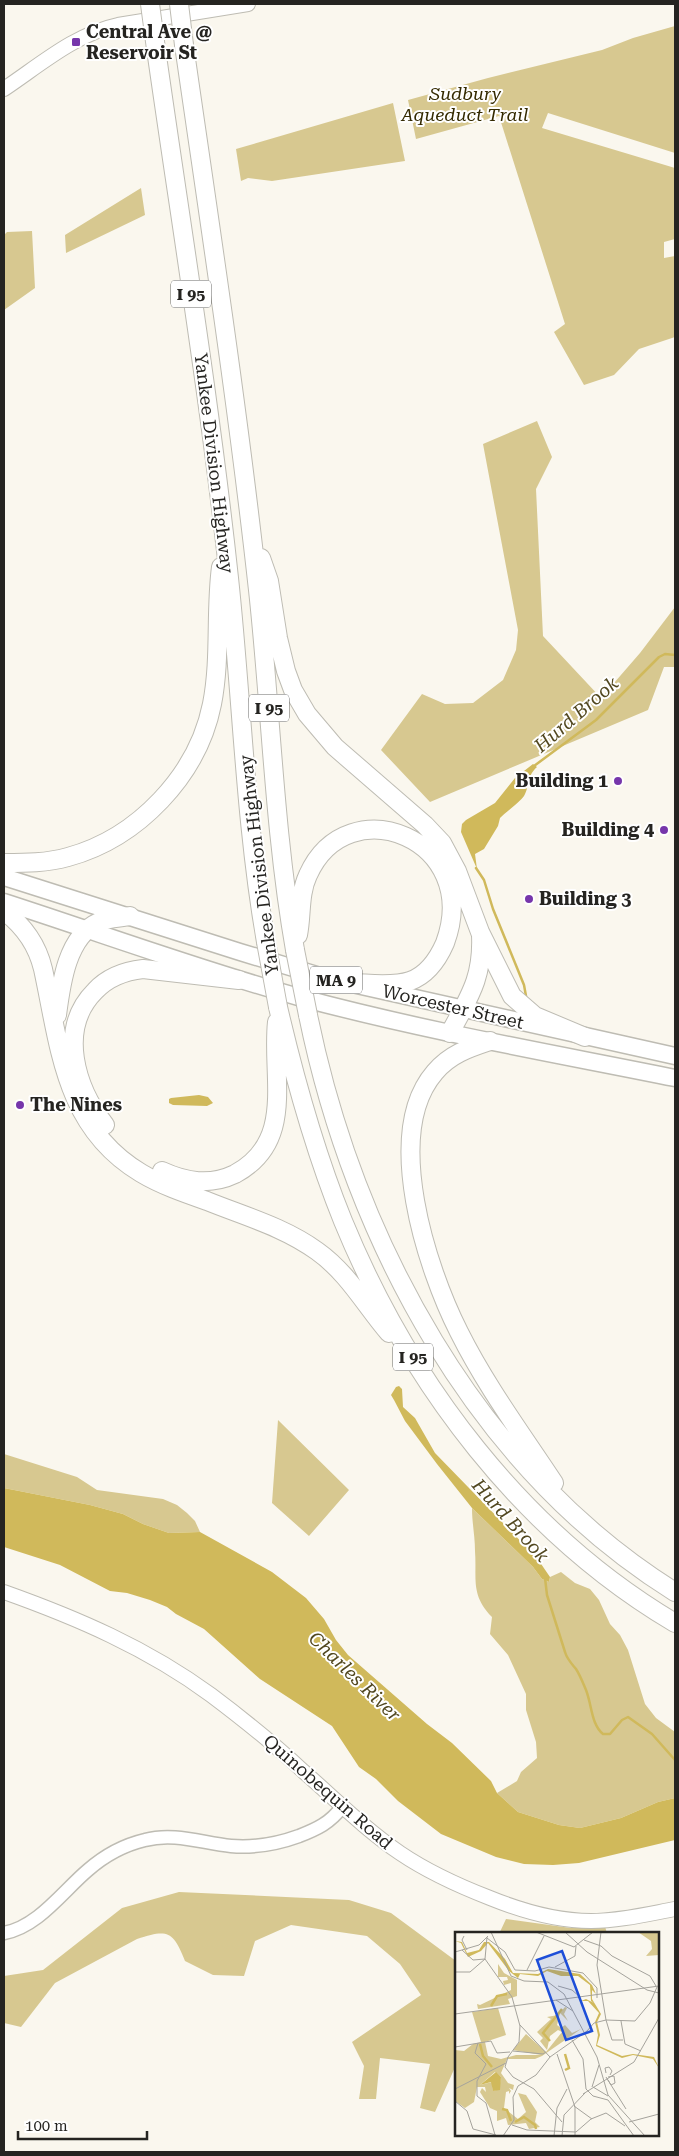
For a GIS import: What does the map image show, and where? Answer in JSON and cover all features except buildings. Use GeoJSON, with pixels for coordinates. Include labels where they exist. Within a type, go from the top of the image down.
{"type":"FeatureCollection","features":[{"type":"Feature","properties":{"kind":"highway","name":"Yankee Division Highway"},"geometry":{"type":"LineString","coordinates":[[150,4],[224,540],[240,686],[252,841],[266,942],[278,1007],[302,1103],[335,1200],[369,1278],[416,1361],[446,1408],[480,1452],[540,1520],[600,1573],[640,1602],[675,1623]]}},
{"type":"Feature","properties":{"kind":"highway","name":"Yankee Division Highway"},"geometry":{"type":"LineString","coordinates":[[179,4],[252,534],[262,628],[279,836],[295,950],[308,1015],[333,1110],[352,1169],[372,1220],[405,1288],[440,1349],[491,1422],[534,1474],[576,1517],[624,1557],[675,1592]]}},
{"type":"Feature","properties":{"kind":"highway"},"geometry":{"type":"LineString","coordinates":[[252,534],[269,581],[284,664],[291,684],[303,708],[330,742],[437,838],[457,870],[480,932],[510,992],[519,1004],[540,1018],[585,1037]]}},
{"type":"Feature","properties":{"kind":"highway"},"geometry":{"type":"LineString","coordinates":[[4,863],[31,863],[59,859],[104,842],[124,831],[148,813],[184,772],[201,740],[213,698],[217,653],[218,593],[224,540]]}},
{"type":"Feature","properties":{"kind":"highway"},"geometry":{"type":"LineString","coordinates":[[295,950],[302,917],[305,883],[313,865],[329,847],[351,834],[372,830],[394,832],[416,841],[438,862],[449,887],[451,917],[442,949],[428,970],[411,981],[349,984]]}},
{"type":"Feature","properties":{"kind":"highway","name":"Worcester Street"},"geometry":{"type":"LineString","coordinates":[[4,877],[259,958],[349,984],[675,1056]]}},
{"type":"Feature","properties":{"kind":"highway","name":"Worcester Street"},"geometry":{"type":"LineString","coordinates":[[4,902],[239,980],[343,1008],[450,1033],[675,1078]]}},
{"type":"Feature","properties":{"kind":"highway"},"geometry":{"type":"LineString","coordinates":[[4,911],[20,925],[35,946],[42,964],[64,1068],[74,1098],[95,1132],[117,1155],[135,1169],[156,1181],[280,1229],[316,1250],[347,1278],[377,1319],[416,1361]]}},
{"type":"Feature","properties":{"kind":"highway"},"geometry":{"type":"LineString","coordinates":[[56,1025],[61,988],[67,966],[77,942],[88,930],[101,922],[130,916]]}},
{"type":"Feature","properties":{"kind":"highway"},"geometry":{"type":"LineString","coordinates":[[450,1033],[479,972],[482,951],[480,932]]}},
{"type":"Feature","properties":{"kind":"highway"},"geometry":{"type":"LineString","coordinates":[[239,980],[159,970],[133,970],[103,984],[91,995],[81,1010],[75,1026],[73,1048],[76,1066],[84,1090],[106,1127],[120,1142],[142,1160],[174,1177],[202,1182],[214,1181],[231,1175],[257,1157],[271,1134],[277,1111],[278,1082],[274,1045],[278,1007]]}},
{"type":"Feature","properties":{"kind":"highway"},"geometry":{"type":"LineString","coordinates":[[490,1041],[468,1048],[452,1056],[434,1072],[424,1088],[415,1116],[412,1139],[411,1170],[416,1207],[433,1271],[460,1334],[504,1410],[576,1517]]}},
{"type":"Feature","properties":{"kind":"main road"},"geometry":{"type":"LineString","coordinates":[[4,89],[72,43],[99,30],[118,25],[248,4]]}},
{"type":"Feature","properties":{"kind":"main road","name":"Quinobequin Road"},"geometry":{"type":"LineString","coordinates":[[4,1592],[93,1626],[132,1645],[173,1669],[257,1731],[381,1840],[424,1868],[470,1890],[521,1910],[562,1919],[592,1921],[675,1909]]}},
{"type":"Feature","properties":{"kind":"street"},"geometry":{"type":"LineString","coordinates":[[4,1933],[17,1930],[30,1922],[95,1863],[135,1843],[153,1838],[171,1837],[238,1846],[276,1843],[324,1825],[342,1807]]}},
{"type":"Feature","properties":{"kind":"green space"},"geometry":{"type":"Polygon","coordinates":[[[675,26],[675,153],[548,113],[542,128],[675,168],[675,239],[664,242],[664,258],[675,256],[675,337],[639,349],[614,375],[584,385],[554,332],[565,324],[499,116],[416,139],[408,100],[602,50],[633,38],[675,26]]]}},
{"type":"Feature","properties":{"kind":"green space","name":"Sudbury Aqueduct Trail"},"geometry":{"type":"Polygon","coordinates":[[[393,103],[405,161],[272,181],[248,178],[241,181],[236,149],[393,103]]]}},
{"type":"Feature","properties":{"kind":"green space"},"geometry":{"type":"Polygon","coordinates":[[[141,188],[145,215],[66,253],[65,235],[141,188]]]}},
{"type":"Feature","properties":{"kind":"green space"},"geometry":{"type":"Polygon","coordinates":[[[32,231],[35,288],[4,310],[4,235],[7,232],[32,231]]]}},
{"type":"Feature","properties":{"kind":"green space"},"geometry":{"type":"Polygon","coordinates":[[[537,421],[552,457],[536,489],[543,636],[601,698],[640,653],[675,607],[675,667],[664,667],[648,710],[430,802],[381,750],[422,694],[445,704],[473,703],[503,680],[516,650],[518,630],[483,444],[537,421]]]}},
{"type":"Feature","properties":{"kind":"green space"},"geometry":{"type":"Polygon","coordinates":[[[278,1420],[349,1490],[309,1536],[272,1503],[278,1420]]]}},
{"type":"Feature","properties":{"kind":"green space"},"geometry":{"type":"Polygon","coordinates":[[[4,1454],[77,1477],[97,1490],[163,1499],[177,1505],[187,1513],[195,1521],[200,1532],[169,1533],[143,1524],[123,1514],[90,1505],[4,1488],[4,1454]]]}},
{"type":"Feature","properties":{"kind":"green space"},"geometry":{"type":"Polygon","coordinates":[[[472,1508],[533,1567],[542,1579],[549,1582],[550,1577],[561,1572],[575,1583],[590,1589],[599,1600],[610,1624],[620,1635],[628,1650],[645,1704],[656,1718],[675,1732],[675,1798],[658,1802],[621,1818],[580,1828],[559,1825],[518,1812],[497,1793],[517,1781],[521,1772],[537,1758],[536,1742],[526,1710],[526,1694],[508,1655],[490,1634],[492,1617],[477,1594],[472,1508]]]}},
{"type":"Feature","properties":{"kind":"green space"},"geometry":{"type":"Polygon","coordinates":[[[179,1892],[349,1900],[391,1913],[455,1960],[455,2067],[435,2112],[420,2108],[430,2064],[380,2058],[376,2099],[359,2099],[364,2066],[352,2042],[421,1995],[400,1964],[367,1936],[291,1925],[255,1941],[244,1976],[213,1975],[185,1961],[177,1944],[168,1935],[156,1934],[147,1936],[137,1939],[55,1983],[21,2027],[4,2023],[4,1976],[43,1970],[122,1908],[179,1892]]]}},
{"type":"Feature","properties":{"kind":"green space"},"geometry":{"type":"Polygon","coordinates":[[[506,1919],[571,1928],[605,1926],[606,1932],[500,1932],[506,1919]]]}},
{"type":"Feature","properties":{"kind":"water"},"geometry":{"type":"Polygon","coordinates":[[[533,764],[537,767],[531,774],[524,796],[500,818],[498,826],[484,849],[475,854],[477,869],[461,832],[462,824],[495,803],[515,778],[533,764]]]}},
{"type":"Feature","properties":{"kind":"water"},"geometry":{"type":"Polygon","coordinates":[[[199,1095],[208,1097],[213,1103],[207,1106],[173,1105],[169,1103],[171,1098],[199,1095]]]}},
{"type":"Feature","properties":{"kind":"water"},"geometry":{"type":"Polygon","coordinates":[[[399,1386],[402,1389],[403,1407],[415,1418],[435,1453],[537,1558],[550,1577],[549,1582],[542,1579],[533,1567],[472,1508],[437,1464],[405,1421],[391,1395],[396,1387],[399,1386]]]}},
{"type":"Feature","properties":{"kind":"water","name":"Charles River"},"geometry":{"type":"Polygon","coordinates":[[[4,1488],[90,1505],[123,1514],[143,1524],[169,1533],[200,1532],[272,1572],[306,1598],[324,1619],[336,1640],[348,1655],[427,1724],[452,1743],[491,1781],[497,1793],[518,1812],[559,1825],[580,1828],[621,1818],[658,1802],[675,1798],[675,1840],[579,1863],[553,1865],[524,1864],[496,1857],[441,1834],[398,1801],[376,1779],[359,1767],[332,1726],[260,1679],[204,1629],[167,1607],[150,1600],[127,1593],[110,1591],[60,1565],[4,1547],[4,1488]]]}},
{"type":"Feature","properties":{"kind":"waterway","name":"Hurd Brook"},"geometry":{"type":"LineString","coordinates":[[534,766],[596,720],[659,657],[665,654],[675,655]]}},
{"type":"Feature","properties":{"kind":"waterway","name":"Hurd Brook"},"geometry":{"type":"LineString","coordinates":[[476,868],[484,880],[493,909],[524,985],[526,996]]}},
{"type":"Feature","properties":{"kind":"waterway","name":"Hurd Brook"},"geometry":{"type":"LineString","coordinates":[[545,1578],[547,1595],[566,1654],[581,1679],[599,1730],[603,1734],[610,1734],[622,1720],[628,1717],[652,1734],[675,1760]]}},
{"type":"Feature","properties":{"kind":"place","name":"Central Ave @ Reservoir St"},"geometry":{"type":"Point","coordinates":[76,42]}},
{"type":"Feature","properties":{"kind":"place","name":"Building 1"},"geometry":{"type":"Point","coordinates":[618,781]}},
{"type":"Feature","properties":{"kind":"place","name":"Building 4"},"geometry":{"type":"Point","coordinates":[664,830]}},
{"type":"Feature","properties":{"kind":"place","name":"Building 3"},"geometry":{"type":"Point","coordinates":[529,899]}},
{"type":"Feature","properties":{"kind":"place","name":"The Nines"},"geometry":{"type":"Point","coordinates":[20,1105]}}]}
